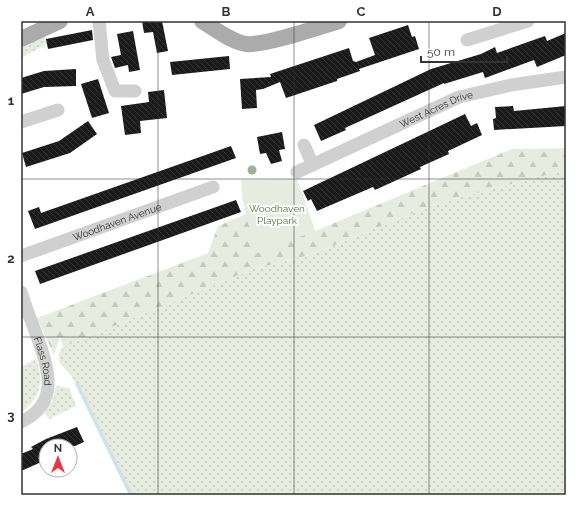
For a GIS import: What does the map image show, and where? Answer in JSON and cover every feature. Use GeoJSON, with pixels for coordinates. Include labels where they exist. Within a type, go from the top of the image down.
{"type":"FeatureCollection","features":[{"type":"Feature","properties":{"kind":"main road"},"geometry":{"type":"LineString","coordinates":[[21,39],[60,21]]}},
{"type":"Feature","properties":{"kind":"main road"},"geometry":{"type":"LineString","coordinates":[[202,21],[235,40],[247,44],[256,43],[339,21]]}},
{"type":"Feature","properties":{"kind":"street"},"geometry":{"type":"LineString","coordinates":[[99,21],[104,60],[115,91],[135,91]]}},
{"type":"Feature","properties":{"kind":"street"},"geometry":{"type":"LineString","coordinates":[[467,40],[528,21]]}},
{"type":"Feature","properties":{"kind":"street","name":"West Acres Drive"},"geometry":{"type":"LineString","coordinates":[[297,172],[459,97],[511,85],[566,77]]}},
{"type":"Feature","properties":{"kind":"street"},"geometry":{"type":"LineString","coordinates":[[21,122],[58,110]]}},
{"type":"Feature","properties":{"kind":"street"},"geometry":{"type":"LineString","coordinates":[[304,145],[313,165]]}},
{"type":"Feature","properties":{"kind":"street","name":"Woodhaven Avenue"},"geometry":{"type":"LineString","coordinates":[[21,256],[213,187]]}},
{"type":"Feature","properties":{"kind":"street","name":"Flass Road"},"geometry":{"type":"LineString","coordinates":[[21,292],[45,359],[49,376],[48,392],[43,403],[31,416],[21,422]]}},
{"type":"Feature","properties":{"kind":"green space"},"geometry":{"type":"Polygon","coordinates":[[[43,37],[46,39],[47,44],[21,58],[21,47],[43,37]]]}},
{"type":"Feature","properties":{"kind":"green space"},"geometry":{"type":"Polygon","coordinates":[[[566,148],[566,170],[435,204],[313,254],[253,269],[63,347],[60,337],[54,355],[37,318],[208,253],[218,226],[246,214],[242,196],[299,185],[315,231],[512,149],[566,148]]]}},
{"type":"Feature","properties":{"kind":"green space"},"geometry":{"type":"Polygon","coordinates":[[[566,170],[566,495],[129,495],[71,375],[59,362],[59,354],[63,347],[253,269],[313,254],[435,204],[566,170]]]}},
{"type":"Feature","properties":{"kind":"green space","name":"Woodhaven Playpark"},"geometry":{"type":"Polygon","coordinates":[[[297,179],[315,231],[255,254],[242,196],[241,180],[297,179]]]}},
{"type":"Feature","properties":{"kind":"green space"},"geometry":{"type":"Polygon","coordinates":[[[36,359],[40,375],[39,389],[33,401],[21,413],[22,366],[36,359]]]}},
{"type":"Feature","properties":{"kind":"green space"},"geometry":{"type":"Polygon","coordinates":[[[56,386],[69,388],[76,406],[49,419],[45,412],[53,400],[56,386]]]}},
{"type":"Feature","properties":{"kind":"building"},"geometry":{"type":"Polygon","coordinates":[[[142,21],[162,21],[168,51],[157,53],[153,32],[144,33],[142,21]]]}},
{"type":"Feature","properties":{"kind":"building"},"geometry":{"type":"Polygon","coordinates":[[[408,25],[412,37],[415,36],[419,49],[359,69],[360,71],[337,79],[337,81],[286,98],[280,82],[263,89],[256,90],[257,108],[242,109],[240,79],[271,77],[270,74],[349,48],[353,61],[356,62],[375,55],[369,38],[408,25]]]}},
{"type":"Feature","properties":{"kind":"building"},"geometry":{"type":"Polygon","coordinates":[[[92,30],[93,40],[48,49],[46,39],[92,30]]]}},
{"type":"Feature","properties":{"kind":"building"},"geometry":{"type":"Polygon","coordinates":[[[133,31],[140,70],[129,72],[128,65],[115,68],[111,57],[121,55],[117,34],[133,31]]]}},
{"type":"Feature","properties":{"kind":"building"},"geometry":{"type":"Polygon","coordinates":[[[566,33],[566,55],[537,67],[534,60],[485,78],[483,72],[444,83],[345,128],[346,130],[321,141],[314,125],[431,69],[481,54],[495,47],[497,53],[545,36],[547,41],[566,33]]]}},
{"type":"Feature","properties":{"kind":"building"},"geometry":{"type":"Polygon","coordinates":[[[229,56],[230,69],[172,75],[170,62],[229,56]]]}},
{"type":"Feature","properties":{"kind":"building"},"geometry":{"type":"Polygon","coordinates":[[[76,69],[76,86],[44,87],[21,94],[21,78],[44,71],[76,69]]]}},
{"type":"Feature","properties":{"kind":"building"},"geometry":{"type":"Polygon","coordinates":[[[98,79],[109,113],[92,118],[81,84],[98,79]]]}},
{"type":"Feature","properties":{"kind":"building"},"geometry":{"type":"Polygon","coordinates":[[[164,90],[167,118],[140,121],[141,133],[125,135],[121,106],[149,102],[148,92],[164,90]]]}},
{"type":"Feature","properties":{"kind":"building"},"geometry":{"type":"Polygon","coordinates":[[[513,106],[514,111],[566,106],[566,126],[494,130],[493,119],[496,118],[495,107],[513,106]]]}},
{"type":"Feature","properties":{"kind":"building"},"geometry":{"type":"Polygon","coordinates":[[[465,114],[471,126],[477,123],[482,135],[448,151],[449,154],[420,167],[421,169],[375,190],[373,187],[317,211],[311,199],[308,201],[303,191],[465,114]]]}},
{"type":"Feature","properties":{"kind":"building"},"geometry":{"type":"Polygon","coordinates":[[[88,121],[97,134],[70,153],[26,167],[22,153],[59,141],[88,121]]]}},
{"type":"Feature","properties":{"kind":"building"},"geometry":{"type":"Polygon","coordinates":[[[282,132],[285,149],[279,150],[282,161],[271,164],[266,153],[260,154],[257,137],[282,132]]]}},
{"type":"Feature","properties":{"kind":"building"},"geometry":{"type":"Polygon","coordinates":[[[231,146],[236,158],[35,229],[28,211],[39,207],[41,213],[231,146]]]}},
{"type":"Feature","properties":{"kind":"building"},"geometry":{"type":"Polygon","coordinates":[[[236,200],[241,212],[40,284],[35,271],[236,200]]]}},
{"type":"Feature","properties":{"kind":"building"},"geometry":{"type":"Polygon","coordinates":[[[77,427],[84,442],[78,445],[78,438],[49,438],[77,427]]]}},
{"type":"Feature","properties":{"kind":"building"},"geometry":{"type":"Polygon","coordinates":[[[38,443],[38,464],[21,471],[21,454],[33,449],[31,447],[38,443]]]}},
{"type":"Feature","properties":{"kind":"waterway"},"geometry":{"type":"LineString","coordinates":[[77,384],[131,495]]}}]}
